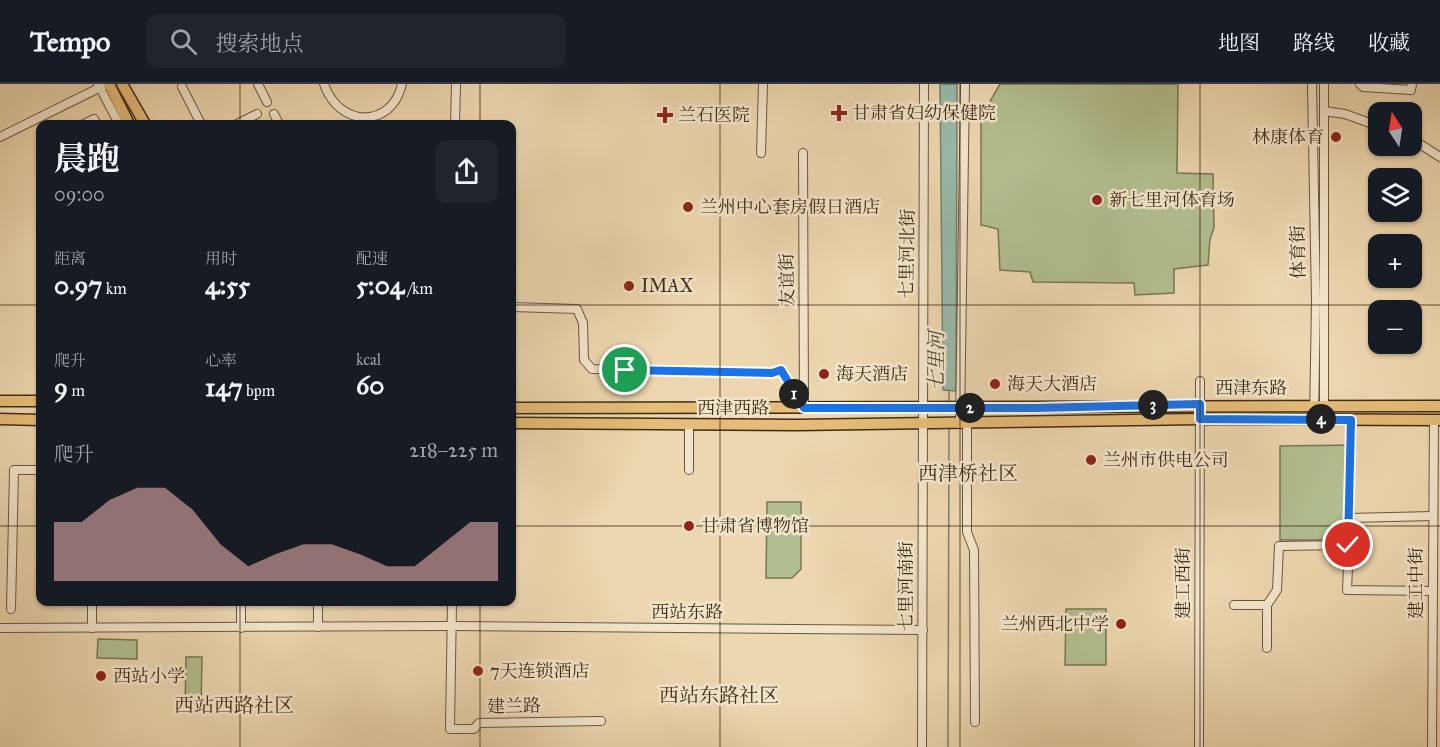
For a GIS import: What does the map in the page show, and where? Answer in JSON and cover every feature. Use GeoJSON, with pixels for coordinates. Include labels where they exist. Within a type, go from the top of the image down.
{"type":"FeatureCollection","features":[{"type":"Feature","properties":{"kind":"main road"},"geometry":{"type":"LineString","coordinates":[[122,84],[143,120]]}},
{"type":"Feature","properties":{"kind":"main road"},"geometry":{"type":"LineString","coordinates":[[103,85],[126,120]]}},
{"type":"Feature","properties":{"kind":"main road"},"geometry":{"type":"LineString","coordinates":[[0,401],[36,401]]}},
{"type":"Feature","properties":{"kind":"main road","name":"西津东路"},"geometry":{"type":"LineString","coordinates":[[957,409],[1200,404],[1440,406]]}},
{"type":"Feature","properties":{"kind":"main road","name":"西津西路"},"geometry":{"type":"LineString","coordinates":[[516,408],[957,409]]}},
{"type":"Feature","properties":{"kind":"main road"},"geometry":{"type":"LineString","coordinates":[[797,425],[801,408]]}},
{"type":"Feature","properties":{"kind":"main road"},"geometry":{"type":"LineString","coordinates":[[0,419],[36,420]]}},
{"type":"Feature","properties":{"kind":"main road","name":"西津东路"},"geometry":{"type":"LineString","coordinates":[[960,424],[1200,419],[1317,420]]}},
{"type":"Feature","properties":{"kind":"main road"},"geometry":{"type":"LineString","coordinates":[[1317,420],[1437,420]]}},
{"type":"Feature","properties":{"kind":"main road","name":"西津西路"},"geometry":{"type":"LineString","coordinates":[[516,423],[960,424]]}},
{"type":"Feature","properties":{"kind":"street"},"geometry":{"type":"LineString","coordinates":[[258,84],[267,102]]}},
{"type":"Feature","properties":{"kind":"street"},"geometry":{"type":"LineString","coordinates":[[324,84],[337,108],[349,116],[366,117],[382,112],[395,101],[402,84]]}},
{"type":"Feature","properties":{"kind":"street"},"geometry":{"type":"LineString","coordinates":[[455,120],[456,84]]}},
{"type":"Feature","properties":{"kind":"street"},"geometry":{"type":"LineString","coordinates":[[761,153],[763,84]]}},
{"type":"Feature","properties":{"kind":"street","name":"七里河北街"},"geometry":{"type":"LineString","coordinates":[[921,425],[924,84]]}},
{"type":"Feature","properties":{"kind":"street"},"geometry":{"type":"LineString","coordinates":[[965,84],[957,409],[967,532],[974,550],[975,722]]}},
{"type":"Feature","properties":{"kind":"street","name":"体育街"},"geometry":{"type":"LineString","coordinates":[[1312,84],[1320,405]]}},
{"type":"Feature","properties":{"kind":"street","name":"体育街"},"geometry":{"type":"LineString","coordinates":[[1317,420],[1320,405],[1324,84]]}},
{"type":"Feature","properties":{"kind":"street"},"geometry":{"type":"LineString","coordinates":[[1360,84],[1363,87],[1411,90],[1412,84]]}},
{"type":"Feature","properties":{"kind":"street"},"geometry":{"type":"LineString","coordinates":[[44,120],[103,85],[117,120]]}},
{"type":"Feature","properties":{"kind":"street"},"geometry":{"type":"LineString","coordinates":[[182,87],[199,120]]}},
{"type":"Feature","properties":{"kind":"street"},"geometry":{"type":"LineString","coordinates":[[1324,111],[1345,114],[1368,122]]}},
{"type":"Feature","properties":{"kind":"street"},"geometry":{"type":"LineString","coordinates":[[245,120],[257,114]]}},
{"type":"Feature","properties":{"kind":"street"},"geometry":{"type":"LineString","coordinates":[[273,114],[277,120]]}},
{"type":"Feature","properties":{"kind":"street"},"geometry":{"type":"LineString","coordinates":[[0,137],[36,123]]}},
{"type":"Feature","properties":{"kind":"street"},"geometry":{"type":"LineString","coordinates":[[1422,145],[1440,157]]}},
{"type":"Feature","properties":{"kind":"street","name":"友谊街"},"geometry":{"type":"LineString","coordinates":[[801,408],[803,153]]}},
{"type":"Feature","properties":{"kind":"street"},"geometry":{"type":"LineString","coordinates":[[516,307],[577,309],[583,323],[584,360],[592,369],[772,373],[781,370],[801,408]]}},
{"type":"Feature","properties":{"kind":"street","name":"建工西街"},"geometry":{"type":"LineString","coordinates":[[1199,747],[1200,381]]}},
{"type":"Feature","properties":{"kind":"street"},"geometry":{"type":"LineString","coordinates":[[1351,420],[1347,590],[1432,591]]}},
{"type":"Feature","properties":{"kind":"street","name":"建工中街"},"geometry":{"type":"LineString","coordinates":[[1431,747],[1436,660],[1432,591],[1436,578],[1433,516],[1437,485],[1437,420]]}},
{"type":"Feature","properties":{"kind":"street"},"geometry":{"type":"LineString","coordinates":[[689,425],[689,470]]}},
{"type":"Feature","properties":{"kind":"street","name":"七里河南街"},"geometry":{"type":"LineString","coordinates":[[921,425],[922,747]]}},
{"type":"Feature","properties":{"kind":"street"},"geometry":{"type":"LineString","coordinates":[[11,609],[14,470],[36,470]]}},
{"type":"Feature","properties":{"kind":"street"},"geometry":{"type":"LineString","coordinates":[[1349,518],[1433,516]]}},
{"type":"Feature","properties":{"kind":"street"},"geometry":{"type":"LineString","coordinates":[[1268,648],[1268,605],[1277,590],[1279,546],[1348,545]]}},
{"type":"Feature","properties":{"kind":"street"},"geometry":{"type":"LineString","coordinates":[[1234,605],[1268,605]]}},
{"type":"Feature","properties":{"kind":"street"},"geometry":{"type":"LineString","coordinates":[[92,606],[92,628]]}},
{"type":"Feature","properties":{"kind":"street"},"geometry":{"type":"LineString","coordinates":[[241,606],[241,628]]}},
{"type":"Feature","properties":{"kind":"street"},"geometry":{"type":"LineString","coordinates":[[318,606],[318,627]]}},
{"type":"Feature","properties":{"kind":"street","name":"建兰路"},"geometry":{"type":"LineString","coordinates":[[452,606],[450,729],[474,729],[479,723],[602,721]]}},
{"type":"Feature","properties":{"kind":"street","name":"西站东路"},"geometry":{"type":"LineString","coordinates":[[0,628],[451,626],[923,630]]}},
{"type":"Feature","properties":{"kind":"green space","name":"新七里河体育场"},"geometry":{"type":"Polygon","coordinates":[[[1000,84],[1178,84],[1177,173],[1213,174],[1214,228],[1210,239],[1208,265],[1174,269],[1174,293],[1135,295],[1134,283],[1033,282],[1030,272],[1000,270],[998,229],[981,225],[981,117],[1000,84]]]}},
{"type":"Feature","properties":{"kind":"green space"},"geometry":{"type":"Polygon","coordinates":[[[1351,445],[1351,540],[1280,540],[1280,446],[1351,445]]]}},
{"type":"Feature","properties":{"kind":"green space"},"geometry":{"type":"Polygon","coordinates":[[[767,502],[801,502],[801,569],[792,578],[766,578],[767,502]]]}},
{"type":"Feature","properties":{"kind":"green space"},"geometry":{"type":"Polygon","coordinates":[[[1066,609],[1106,609],[1106,665],[1065,665],[1066,609]]]}},
{"type":"Feature","properties":{"kind":"green space"},"geometry":{"type":"Polygon","coordinates":[[[98,639],[137,640],[137,659],[97,658],[98,639]]]}},
{"type":"Feature","properties":{"kind":"green space"},"geometry":{"type":"Polygon","coordinates":[[[186,657],[202,657],[201,709],[185,709],[186,657]]]}},
{"type":"Feature","properties":{"kind":"shaded area"},"geometry":{"type":"Polygon","coordinates":[[[940,84],[957,84],[956,391],[943,390],[940,84]]]}},
{"type":"Feature","properties":{"kind":"waterway","name":"七里河"},"geometry":{"type":"LineString","coordinates":[[949,391],[949,401]]}},
{"type":"Feature","properties":{"kind":"waterway","name":"七里河"},"geometry":{"type":"LineString","coordinates":[[948,747],[949,427]]}},
{"type":"Feature","properties":{"kind":"place","name":"甘肃省妇幼保健院"},"geometry":{"type":"Point","coordinates":[839,113]}},
{"type":"Feature","properties":{"kind":"place","name":"兰石医院"},"geometry":{"type":"Point","coordinates":[665,115]}},
{"type":"Feature","properties":{"kind":"place","name":"林康体育"},"geometry":{"type":"Point","coordinates":[1336,137]}},
{"type":"Feature","properties":{"kind":"place","name":"新七里河体育场"},"geometry":{"type":"Point","coordinates":[1097,200]}},
{"type":"Feature","properties":{"kind":"place","name":"兰州中心套房假日酒店"},"geometry":{"type":"Point","coordinates":[688,207]}},
{"type":"Feature","properties":{"kind":"place","name":"IMAX"},"geometry":{"type":"Point","coordinates":[629,286]}},
{"type":"Feature","properties":{"kind":"place","name":"海天酒店"},"geometry":{"type":"Point","coordinates":[824,374]}},
{"type":"Feature","properties":{"kind":"place","name":"海天大酒店"},"geometry":{"type":"Point","coordinates":[995,384]}},
{"type":"Feature","properties":{"kind":"place","name":"兰州市供电公司"},"geometry":{"type":"Point","coordinates":[1091,460]}},
{"type":"Feature","properties":{"kind":"place","name":"甘肃省博物馆"},"geometry":{"type":"Point","coordinates":[689,526]}},
{"type":"Feature","properties":{"kind":"place","name":"兰州西北中学"},"geometry":{"type":"Point","coordinates":[1121,624]}},
{"type":"Feature","properties":{"kind":"place","name":"7天连锁酒店"},"geometry":{"type":"Point","coordinates":[478,671]}},
{"type":"Feature","properties":{"kind":"place","name":"西站小学"},"geometry":{"type":"Point","coordinates":[101,676]}},
{"type":"Feature","properties":{"kind":"district","name":"西津桥社区"},"geometry":{"type":"Point","coordinates":[968,473]}},
{"type":"Feature","properties":{"kind":"district","name":"西站东路社区"},"geometry":{"type":"Point","coordinates":[719,695]}},
{"type":"Feature","properties":{"kind":"district","name":"西站西路社区"},"geometry":{"type":"Point","coordinates":[234,705]}},
{"type":"Feature","properties":{"kind":"route"},"geometry":{"type":"LineString","coordinates":[[625,370],[772,373],[781,370],[804,408],[1036,408],[1200,404],[1200,419],[1351,420],[1348,545]]}}]}
